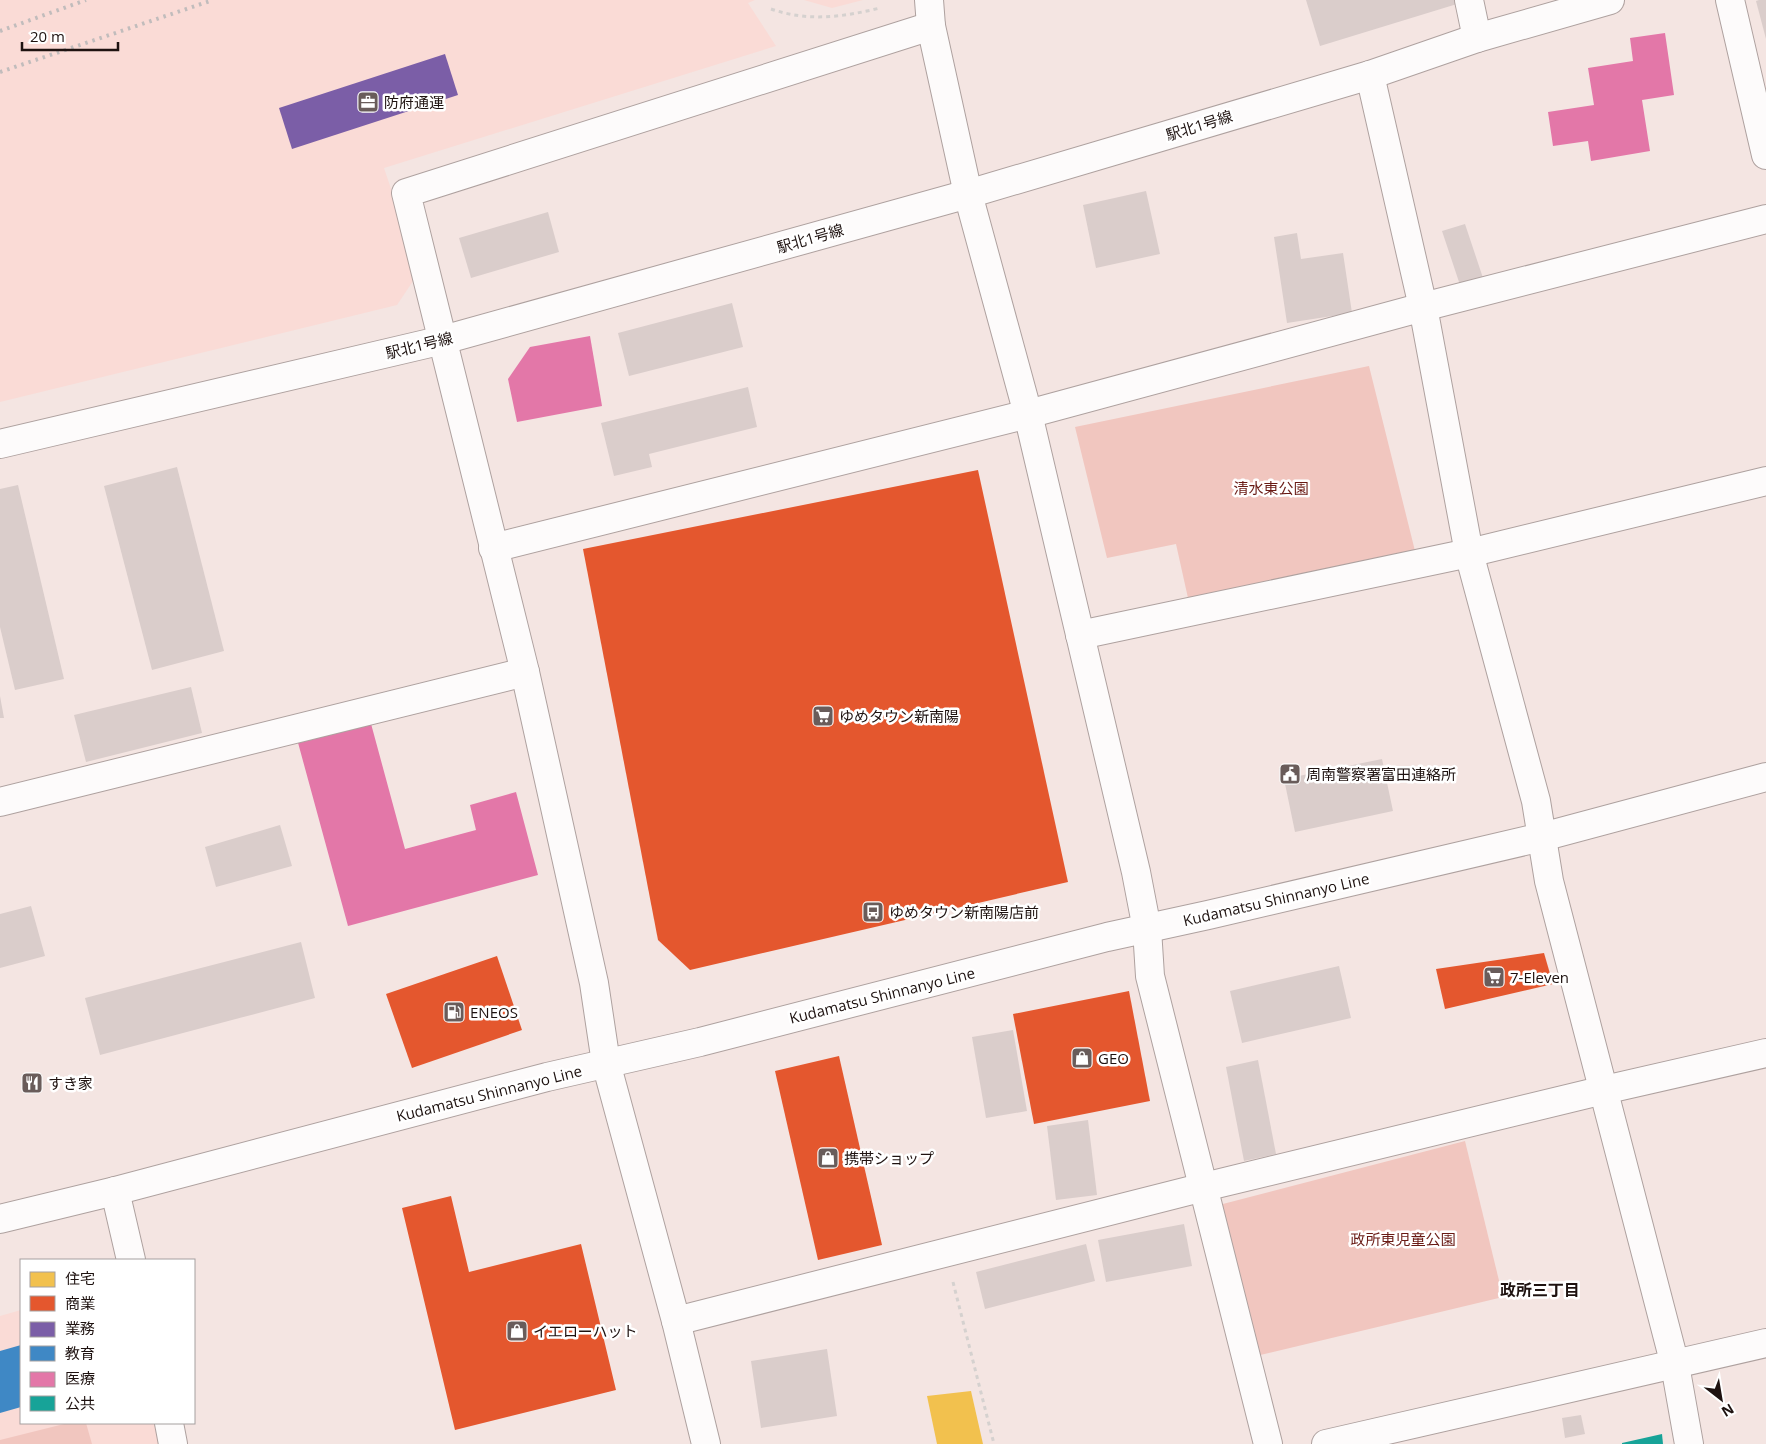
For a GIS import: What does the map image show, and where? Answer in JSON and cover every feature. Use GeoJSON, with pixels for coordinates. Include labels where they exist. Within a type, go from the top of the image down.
{"type":"FeatureCollection","features":[{"type":"Feature","properties":{"kind":"street"},"geometry":{"type":"LineString","coordinates":[[1469,0],[1477,38]]}},
{"type":"Feature","properties":{"kind":"street","name":"駅北1号線"},"geometry":{"type":"LineString","coordinates":[[0,444],[443,340],[968,194],[1370,75],[1477,38],[1610,0]]}},
{"type":"Feature","properties":{"kind":"street"},"geometry":{"type":"LineString","coordinates":[[1730,0],[1766,155]]}},
{"type":"Feature","properties":{"kind":"street"},"geometry":{"type":"LineString","coordinates":[[706,1444],[676,1321],[606,1063],[594,983],[524,672],[406,194],[930,13],[968,194],[1028,414],[1136,872],[1147,929],[1150,976],[1268,1444]]}},
{"type":"Feature","properties":{"kind":"street"},"geometry":{"type":"LineString","coordinates":[[1370,75],[1423,307],[1469,554],[1536,800],[1549,881],[1675,1365],[1689,1444]]}},
{"type":"Feature","properties":{"kind":"street"},"geometry":{"type":"LineString","coordinates":[[493,548],[1028,414],[1423,307],[1766,219]]}},
{"type":"Feature","properties":{"kind":"street"},"geometry":{"type":"LineString","coordinates":[[1080,635],[1469,554],[1766,481]]}},
{"type":"Feature","properties":{"kind":"street"},"geometry":{"type":"LineString","coordinates":[[0,802],[524,672]]}},
{"type":"Feature","properties":{"kind":"street","name":"Kudamatsu Shinnanyo Line"},"geometry":{"type":"LineString","coordinates":[[0,1219],[115,1191],[537,1079],[700,1042],[1107,937],[1542,836],[1766,777]]}},
{"type":"Feature","properties":{"kind":"street"},"geometry":{"type":"LineString","coordinates":[[676,1321],[1204,1186],[1766,1053]]}},
{"type":"Feature","properties":{"kind":"street"},"geometry":{"type":"LineString","coordinates":[[115,1191],[131,1259]]}},
{"type":"Feature","properties":{"kind":"street"},"geometry":{"type":"LineString","coordinates":[[1326,1444],[1766,1343]]}},
{"type":"Feature","properties":{"kind":"street"},"geometry":{"type":"LineString","coordinates":[[168,1424],[173,1444]]}},
{"type":"Feature","properties":{"kind":"path"},"geometry":{"type":"LineString","coordinates":[[771,9],[812,17],[847,16],[884,7]]}},
{"type":"Feature","properties":{"kind":"path"},"geometry":{"type":"LineString","coordinates":[[946,1253],[994,1444]]}},
{"type":"Feature","properties":{"kind":"shaded area"},"geometry":{"type":"Polygon","coordinates":[[[0,0],[755,0],[748,3],[776,46],[384,168],[419,272],[397,305],[0,402],[0,0]]]}},
{"type":"Feature","properties":{"kind":"shaded area"},"geometry":{"type":"Polygon","coordinates":[[[804,0],[863,0],[832,8],[804,0]]]}},
{"type":"Feature","properties":{"kind":"shaded area"},"geometry":{"type":"Polygon","coordinates":[[[20,1310],[20,1424],[177,1424],[182,1444],[0,1444],[0,1316],[20,1310]]]}},
{"type":"Feature","properties":{"kind":"green space","name":"清水東公園"},"geometry":{"type":"Polygon","coordinates":[[[1369,366],[1417,559],[1190,607],[1176,544],[1107,558],[1075,427],[1369,366]]]}},
{"type":"Feature","properties":{"kind":"green space","name":"政所東児童公園"},"geometry":{"type":"Polygon","coordinates":[[[1465,1141],[1503,1297],[1256,1356],[1219,1205],[1465,1141]]]}},
{"type":"Feature","properties":{"kind":"green space"},"geometry":{"type":"Polygon","coordinates":[[[64,1424],[86,1424],[92,1444],[0,1444],[0,1440],[64,1424]]]}},
{"type":"Feature","properties":{"kind":"building: 住宅"},"geometry":{"type":"Polygon","coordinates":[[[971,1391],[983,1444],[937,1444],[927,1396],[971,1391]]]}},
{"type":"Feature","properties":{"kind":"building: 商業","name":"ゆめタウン新南陽"},"geometry":{"type":"Polygon","coordinates":[[[978,470],[1068,882],[690,970],[658,940],[583,549],[978,470]]]}},
{"type":"Feature","properties":{"kind":"building: 商業","name":"7-Eleven"},"geometry":{"type":"Polygon","coordinates":[[[1544,953],[1553,984],[1445,1009],[1436,969],[1544,953]]]}},
{"type":"Feature","properties":{"kind":"building: 商業","name":"ENEOS"},"geometry":{"type":"Polygon","coordinates":[[[497,956],[522,1030],[412,1068],[386,994],[497,956]]]}},
{"type":"Feature","properties":{"kind":"building: 商業","name":"GEO"},"geometry":{"type":"Polygon","coordinates":[[[1129,991],[1150,1101],[1034,1124],[1013,1014],[1129,991]]]}},
{"type":"Feature","properties":{"kind":"building: 商業","name":"携帯ショップ"},"geometry":{"type":"Polygon","coordinates":[[[839,1056],[882,1245],[818,1260],[775,1071],[839,1056]]]}},
{"type":"Feature","properties":{"kind":"building: 商業","name":"イエローハット"},"geometry":{"type":"Polygon","coordinates":[[[451,1196],[469,1272],[581,1244],[616,1390],[455,1430],[402,1208],[451,1196]]]}},
{"type":"Feature","properties":{"kind":"building: 業務","name":"防府通運"},"geometry":{"type":"Polygon","coordinates":[[[445,54],[458,95],[292,149],[279,108],[445,54]]]}},
{"type":"Feature","properties":{"kind":"building: 教育"},"geometry":{"type":"Polygon","coordinates":[[[20,1345],[20,1407],[0,1413],[0,1351],[20,1345]]]}},
{"type":"Feature","properties":{"kind":"building: 医療"},"geometry":{"type":"Polygon","coordinates":[[[1665,33],[1674,95],[1642,100],[1650,151],[1591,161],[1588,141],[1553,146],[1548,112],[1594,105],[1588,68],[1633,61],[1630,38],[1665,33]]]}},
{"type":"Feature","properties":{"kind":"building: 医療"},"geometry":{"type":"Polygon","coordinates":[[[590,336],[602,406],[517,422],[508,379],[530,347],[590,336]]]}},
{"type":"Feature","properties":{"kind":"building: 医療"},"geometry":{"type":"Polygon","coordinates":[[[370,720],[405,849],[476,830],[470,805],[516,792],[538,875],[348,926],[297,739],[370,720]]]}},
{"type":"Feature","properties":{"kind":"building: 公共"},"geometry":{"type":"Polygon","coordinates":[[[1662,1434],[1663,1444],[1622,1444],[1622,1443],[1662,1434]]]}},
{"type":"Feature","properties":{"kind":"building: その他"},"geometry":{"type":"Polygon","coordinates":[[[1306,0],[1456,0],[1457,4],[1320,46],[1306,0]]]}},
{"type":"Feature","properties":{"kind":"building: その他"},"geometry":{"type":"Polygon","coordinates":[[[1766,0],[1766,39],[1756,1],[1766,0]]]}},
{"type":"Feature","properties":{"kind":"building: その他"},"geometry":{"type":"Polygon","coordinates":[[[1146,191],[1160,254],[1096,268],[1083,205],[1146,191]]]}},
{"type":"Feature","properties":{"kind":"building: その他"},"geometry":{"type":"Polygon","coordinates":[[[548,212],[559,252],[471,278],[459,238],[548,212]]]}},
{"type":"Feature","properties":{"kind":"building: その他"},"geometry":{"type":"Polygon","coordinates":[[[1465,224],[1483,278],[1460,285],[1442,231],[1465,224]]]}},
{"type":"Feature","properties":{"kind":"building: その他"},"geometry":{"type":"Polygon","coordinates":[[[1297,233],[1301,259],[1343,253],[1352,313],[1287,323],[1274,237],[1297,233]]]}},
{"type":"Feature","properties":{"kind":"building: その他"},"geometry":{"type":"Polygon","coordinates":[[[732,303],[743,347],[629,376],[618,333],[732,303]]]}},
{"type":"Feature","properties":{"kind":"building: その他"},"geometry":{"type":"Polygon","coordinates":[[[748,387],[757,427],[649,454],[652,467],[614,476],[601,423],[748,387]]]}},
{"type":"Feature","properties":{"kind":"building: その他"},"geometry":{"type":"Polygon","coordinates":[[[177,467],[224,651],[152,670],[104,486],[177,467]]]}},
{"type":"Feature","properties":{"kind":"building: その他"},"geometry":{"type":"Polygon","coordinates":[[[18,485],[64,679],[15,690],[0,627],[0,489],[18,485]]]}},
{"type":"Feature","properties":{"kind":"building: その他"},"geometry":{"type":"Polygon","coordinates":[[[191,687],[202,733],[86,762],[74,715],[191,687]]]}},
{"type":"Feature","properties":{"kind":"building: その他"},"geometry":{"type":"Polygon","coordinates":[[[0,696],[4,718],[0,718],[0,696]]]}},
{"type":"Feature","properties":{"kind":"building: その他"},"geometry":{"type":"Polygon","coordinates":[[[1382,759],[1393,811],[1295,832],[1284,779],[1382,759]]]}},
{"type":"Feature","properties":{"kind":"building: その他"},"geometry":{"type":"Polygon","coordinates":[[[280,825],[292,866],[216,887],[205,847],[280,825]]]}},
{"type":"Feature","properties":{"kind":"building: その他"},"geometry":{"type":"Polygon","coordinates":[[[31,906],[45,956],[0,968],[0,914],[31,906]]]}},
{"type":"Feature","properties":{"kind":"building: その他"},"geometry":{"type":"Polygon","coordinates":[[[301,942],[315,998],[100,1055],[85,998],[301,942]]]}},
{"type":"Feature","properties":{"kind":"building: その他"},"geometry":{"type":"Polygon","coordinates":[[[1339,966],[1351,1018],[1242,1043],[1230,991],[1339,966]]]}},
{"type":"Feature","properties":{"kind":"building: その他"},"geometry":{"type":"Polygon","coordinates":[[[1013,1030],[1027,1111],[986,1118],[972,1037],[1013,1030]]]}},
{"type":"Feature","properties":{"kind":"building: その他"},"geometry":{"type":"Polygon","coordinates":[[[1258,1060],[1276,1154],[1244,1161],[1226,1067],[1258,1060]]]}},
{"type":"Feature","properties":{"kind":"building: その他"},"geometry":{"type":"Polygon","coordinates":[[[1088,1120],[1097,1195],[1056,1200],[1047,1126],[1088,1120]]]}},
{"type":"Feature","properties":{"kind":"building: その他"},"geometry":{"type":"Polygon","coordinates":[[[1184,1224],[1192,1266],[1106,1282],[1098,1240],[1184,1224]]]}},
{"type":"Feature","properties":{"kind":"building: その他"},"geometry":{"type":"Polygon","coordinates":[[[1086,1244],[1095,1281],[985,1309],[976,1272],[1086,1244]]]}},
{"type":"Feature","properties":{"kind":"building: その他"},"geometry":{"type":"Polygon","coordinates":[[[827,1349],[837,1416],[761,1428],[751,1361],[827,1349]]]}},
{"type":"Feature","properties":{"kind":"building: その他"},"geometry":{"type":"Polygon","coordinates":[[[1581,1415],[1585,1434],[1565,1438],[1562,1418],[1581,1415]]]}},
{"type":"Feature","properties":{"kind":"railway"},"geometry":{"type":"LineString","coordinates":[[0,31],[86,0]]}},
{"type":"Feature","properties":{"kind":"railway"},"geometry":{"type":"LineString","coordinates":[[0,72],[213,0]]}},
{"type":"Feature","properties":{"kind":"place","name":"防府通運"},"geometry":{"type":"Point","coordinates":[368,102]}},
{"type":"Feature","properties":{"kind":"place","name":"ゆめタウン新南陽"},"geometry":{"type":"Point","coordinates":[823,716]}},
{"type":"Feature","properties":{"kind":"place","name":"周南警察署富田連絡所"},"geometry":{"type":"Point","coordinates":[1290,774]}},
{"type":"Feature","properties":{"kind":"place","name":"ゆめタウン新南陽店前"},"geometry":{"type":"Point","coordinates":[873,912]}},
{"type":"Feature","properties":{"kind":"place","name":"7-Eleven"},"geometry":{"type":"Point","coordinates":[1494,977]}},
{"type":"Feature","properties":{"kind":"place","name":"ENEOS"},"geometry":{"type":"Point","coordinates":[454,1012]}},
{"type":"Feature","properties":{"kind":"place","name":"GEO"},"geometry":{"type":"Point","coordinates":[1082,1058]}},
{"type":"Feature","properties":{"kind":"place","name":"すき家"},"geometry":{"type":"Point","coordinates":[32,1083]}},
{"type":"Feature","properties":{"kind":"place","name":"携帯ショップ"},"geometry":{"type":"Point","coordinates":[828,1158]}},
{"type":"Feature","properties":{"kind":"place","name":"イエローハット"},"geometry":{"type":"Point","coordinates":[517,1331]}},
{"type":"Feature","properties":{"kind":"district","name":"政所三丁目"},"geometry":{"type":"Point","coordinates":[1540,1290]}}]}
